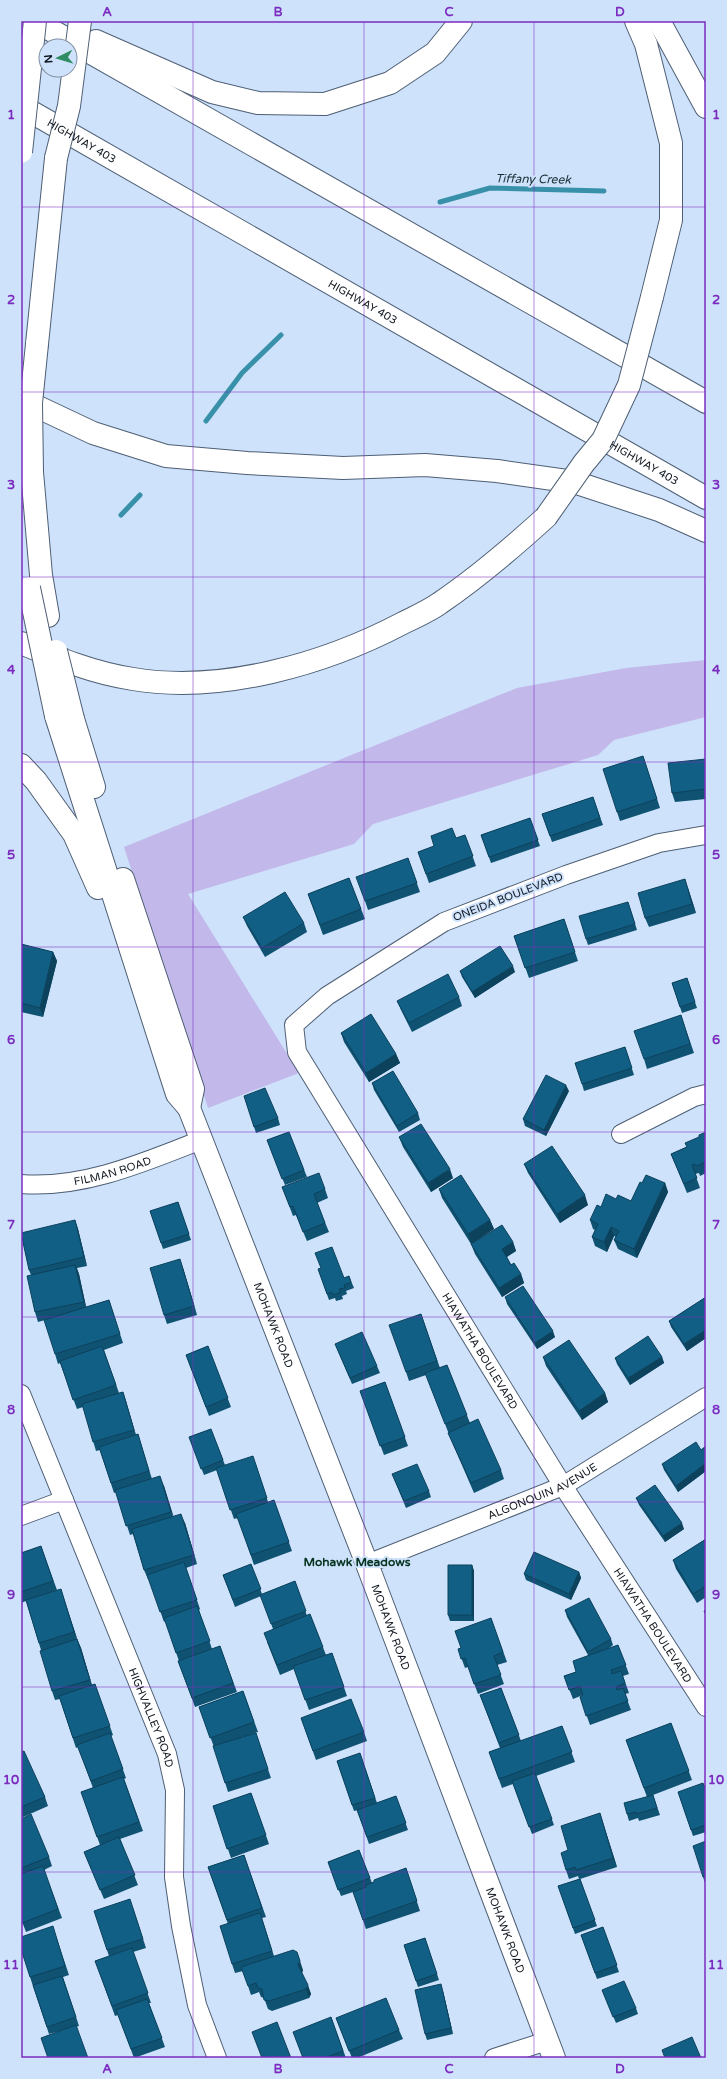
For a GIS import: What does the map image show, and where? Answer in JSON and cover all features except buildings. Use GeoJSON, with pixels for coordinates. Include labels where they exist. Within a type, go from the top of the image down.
{"type":"FeatureCollection","features":[{"type":"Feature","properties":{"kind":"main road"},"geometry":{"type":"LineString","coordinates":[[56,158],[69,106],[80,21]]}},
{"type":"Feature","properties":{"kind":"main road"},"geometry":{"type":"LineString","coordinates":[[46,23],[95,41],[212,92],[258,103],[325,104],[390,83],[435,54],[461,21]]}},
{"type":"Feature","properties":{"kind":"main road"},"geometry":{"type":"LineString","coordinates":[[21,643],[90,670],[134,679],[190,683],[287,669],[329,657],[379,636],[439,604],[505,554],[546,518],[584,463],[603,440],[629,385],[671,220],[671,143],[646,44],[636,21]]}},
{"type":"Feature","properties":{"kind":"main road"},"geometry":{"type":"LineString","coordinates":[[658,21],[706,107]]}},
{"type":"Feature","properties":{"kind":"main road"},"geometry":{"type":"LineString","coordinates":[[46,23],[58,38]]}},
{"type":"Feature","properties":{"kind":"main road"},"geometry":{"type":"LineString","coordinates":[[21,152],[46,23]]}},
{"type":"Feature","properties":{"kind":"main road"},"geometry":{"type":"LineString","coordinates":[[46,23],[706,402]]}},
{"type":"Feature","properties":{"kind":"main road"},"geometry":{"type":"LineString","coordinates":[[61,78],[51,224],[36,344],[31,403],[32,472],[41,575],[65,717],[106,827],[193,1089],[188,1108]]}},
{"type":"Feature","properties":{"kind":"main road","name":"HIGHWAY 403"},"geometry":{"type":"LineString","coordinates":[[21,106],[706,498]]}},
{"type":"Feature","properties":{"kind":"main road"},"geometry":{"type":"LineString","coordinates":[[21,399],[93,433],[166,456],[248,463],[343,468],[425,465],[497,471],[574,482],[659,510],[706,531]]}},
{"type":"Feature","properties":{"kind":"main road"},"geometry":{"type":"LineString","coordinates":[[21,528],[28,588],[135,967]]}},
{"type":"Feature","properties":{"kind":"main road"},"geometry":{"type":"LineString","coordinates":[[21,765],[36,781],[74,834],[135,967]]}},
{"type":"Feature","properties":{"kind":"main road","name":"MOHAWK ROAD"},"geometry":{"type":"LineString","coordinates":[[135,967],[177,1094],[188,1108],[201,1140],[367,1564],[550,2049]]}},
{"type":"Feature","properties":{"kind":"street","name":"ONEIDA BOULEVARD"},"geometry":{"type":"LineString","coordinates":[[327,996],[444,922],[566,874],[652,846],[706,835]]}},
{"type":"Feature","properties":{"kind":"street","name":"HIAWATHA BOULEVARD"},"geometry":{"type":"LineString","coordinates":[[327,996],[294,1025],[297,1052],[563,1486],[706,1707]]}},
{"type":"Feature","properties":{"kind":"street"},"geometry":{"type":"LineString","coordinates":[[621,1134],[694,1097],[706,1094]]}},
{"type":"Feature","properties":{"kind":"street","name":"FILMAN ROAD"},"geometry":{"type":"LineString","coordinates":[[21,1184],[40,1186],[82,1180],[136,1165],[201,1140]]}},
{"type":"Feature","properties":{"kind":"street","name":"HIGHVALLEY ROAD"},"geometry":{"type":"LineString","coordinates":[[21,1394],[167,1754],[175,1790],[174,1877],[181,1926],[197,2005],[217,2058]]}},
{"type":"Feature","properties":{"kind":"street","name":"ALGONQUIN AVENUE"},"geometry":{"type":"LineString","coordinates":[[367,1564],[563,1486],[706,1397]]}},
{"type":"Feature","properties":{"kind":"street"},"geometry":{"type":"LineString","coordinates":[[21,1516],[64,1500]]}},
{"type":"Feature","properties":{"kind":"street"},"geometry":{"type":"LineString","coordinates":[[494,2058],[550,2049]]}},
{"type":"Feature","properties":{"kind":"shaded area"},"geometry":{"type":"Polygon","coordinates":[[[706,660],[706,717],[614,740],[598,755],[373,824],[354,844],[188,894],[299,1073],[208,1108],[124,847],[517,688],[626,668],[706,660]]]}},
{"type":"Feature","properties":{"kind":"waterway","name":"Tiffany Creek"},"geometry":{"type":"LineString","coordinates":[[440,202],[490,188],[604,191]]}},
{"type":"Feature","properties":{"kind":"waterway","name":"Tiffany Creek"},"geometry":{"type":"LineString","coordinates":[[206,421],[242,373],[281,335]]}},
{"type":"Feature","properties":{"kind":"waterway","name":"Tiffany Creek"},"geometry":{"type":"LineString","coordinates":[[121,515],[140,495]]}},
{"type":"Feature","properties":{"kind":"district","name":"Mohawk Meadows"},"geometry":{"type":"Point","coordinates":[357,1562]}}]}
